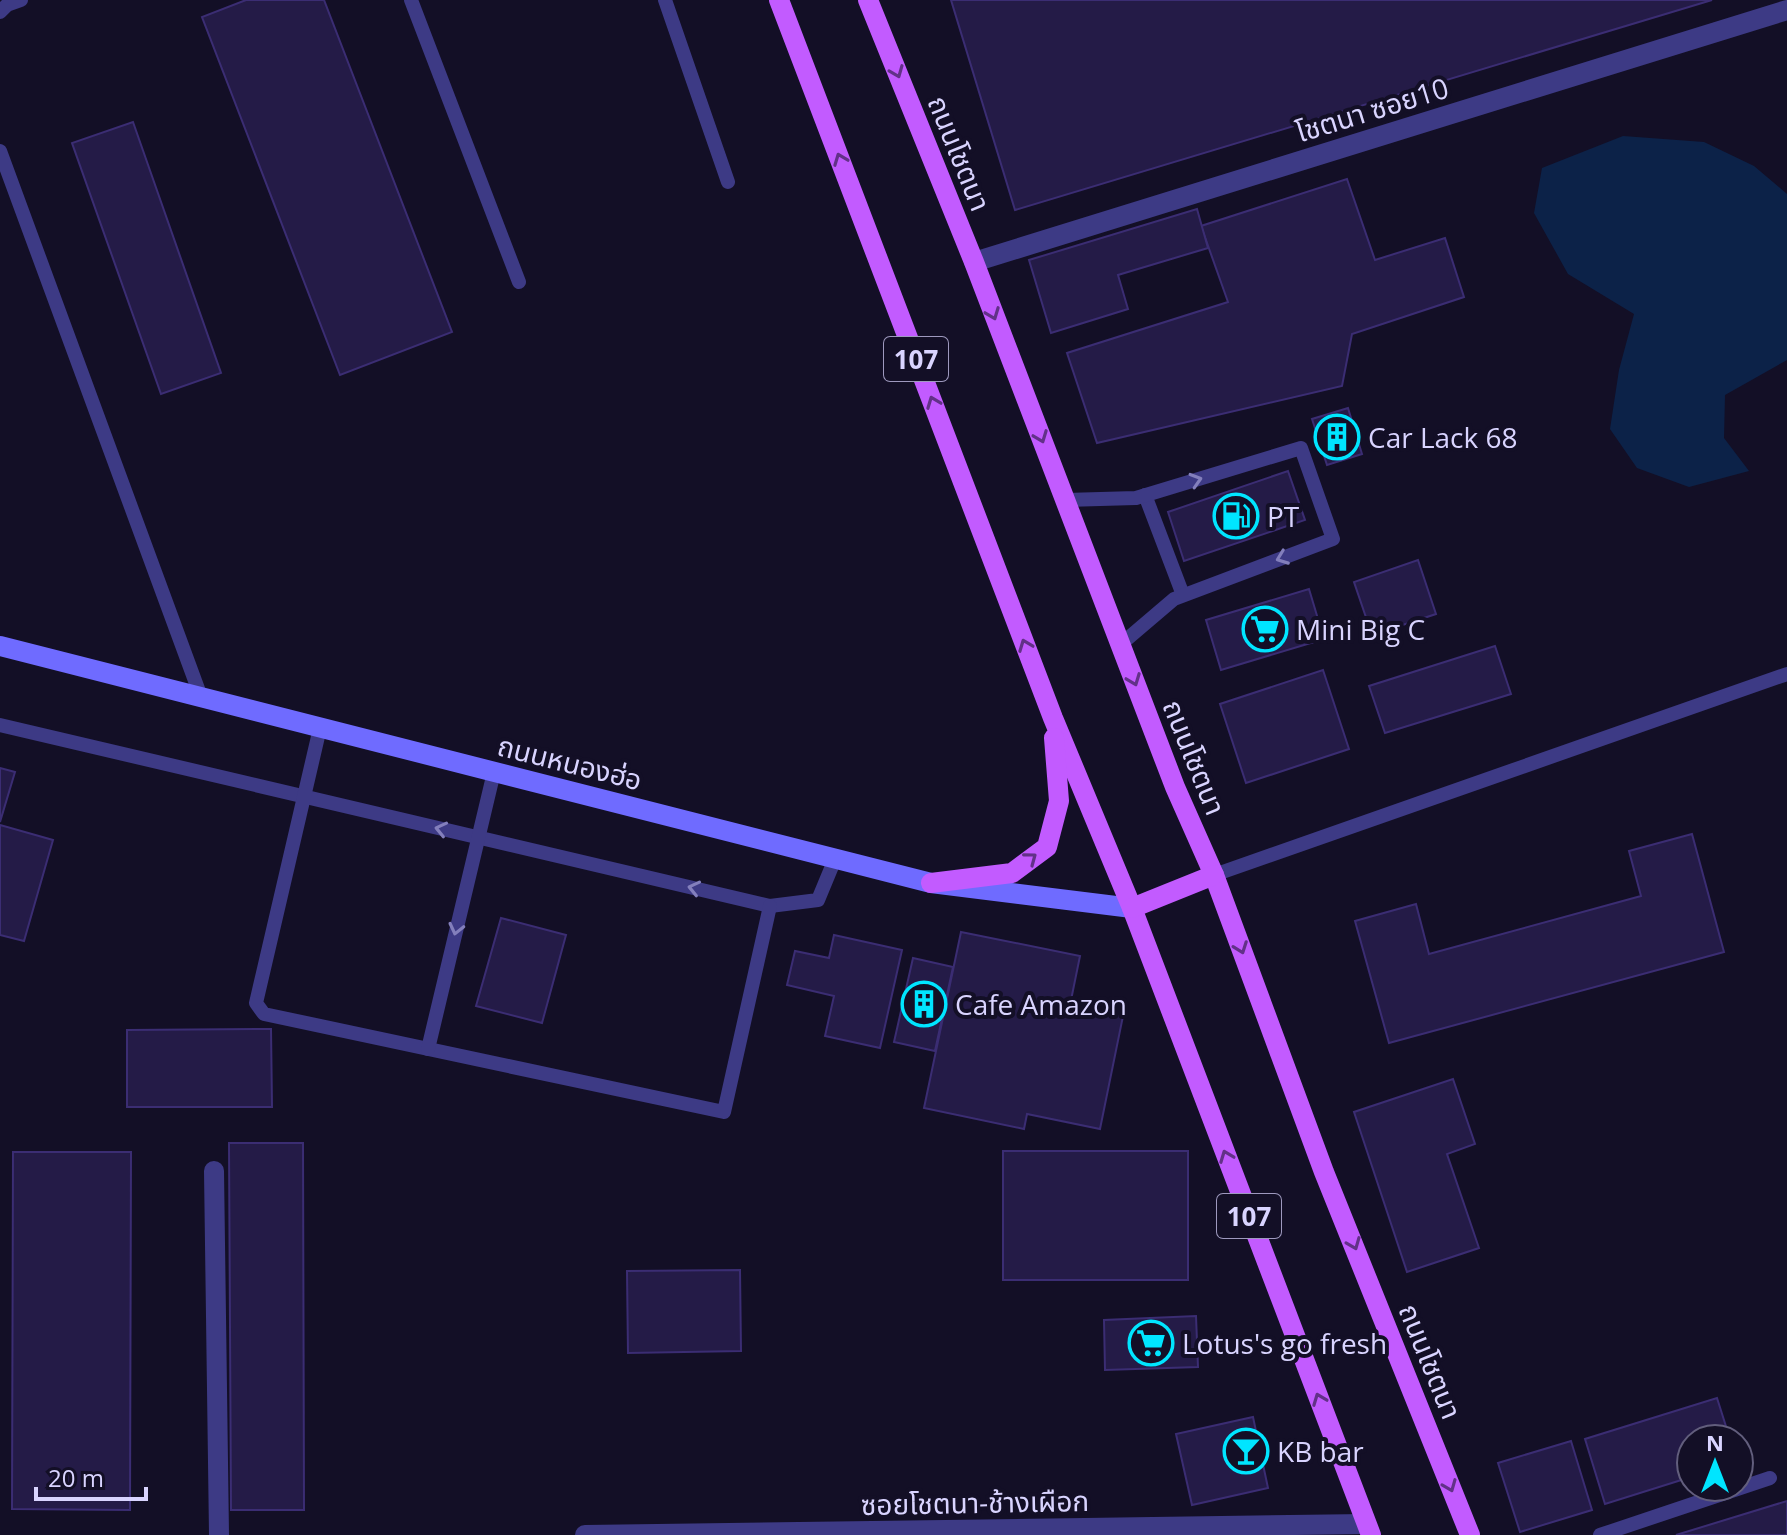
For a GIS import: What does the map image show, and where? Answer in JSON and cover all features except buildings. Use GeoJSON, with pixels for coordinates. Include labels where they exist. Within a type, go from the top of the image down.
{"type":"FeatureCollection","features":[{"type":"Feature","properties":{"kind":"main road","name":"107"},"geometry":{"type":"LineString","coordinates":[[779,0],[1053,718],[1132,908],[1369,1530]]}},
{"type":"Feature","properties":{"kind":"main road","name":"ถนนโชตนา"},"geometry":{"type":"LineString","coordinates":[[868,0],[974,262],[1175,787],[1214,875],[1324,1172],[1470,1535]]}},
{"type":"Feature","properties":{"kind":"main road","name":"ถนนหนองฮ่อ"},"geometry":{"type":"LineString","coordinates":[[0,646],[931,883],[1132,908]]}},
{"type":"Feature","properties":{"kind":"main road"},"geometry":{"type":"LineString","coordinates":[[931,883],[1012,873],[1047,847],[1059,801],[1053,718]]}},
{"type":"Feature","properties":{"kind":"main road"},"geometry":{"type":"LineString","coordinates":[[1132,908],[1214,875]]}},
{"type":"Feature","properties":{"kind":"street","name":"โชตนา ซอย10"},"geometry":{"type":"LineString","coordinates":[[974,262],[1787,10]]}},
{"type":"Feature","properties":{"kind":"street"},"geometry":{"type":"LineString","coordinates":[[214,1171],[219,1535]]}},
{"type":"Feature","properties":{"kind":"street","name":"ซอยโชตนา-ช้างเผือก"},"geometry":{"type":"LineString","coordinates":[[585,1535],[1369,1530]]}},
{"type":"Feature","properties":{"kind":"lane"},"geometry":{"type":"LineString","coordinates":[[0,12],[7,5],[21,0]]}},
{"type":"Feature","properties":{"kind":"lane"},"geometry":{"type":"LineString","coordinates":[[411,0],[519,282]]}},
{"type":"Feature","properties":{"kind":"lane"},"geometry":{"type":"LineString","coordinates":[[665,0],[728,182]]}},
{"type":"Feature","properties":{"kind":"lane"},"geometry":{"type":"LineString","coordinates":[[0,151],[201,697]]}},
{"type":"Feature","properties":{"kind":"lane"},"geometry":{"type":"LineString","coordinates":[[1065,500],[1136,498],[1301,448],[1333,539],[1174,599],[1120,645]]}},
{"type":"Feature","properties":{"kind":"lane"},"geometry":{"type":"LineString","coordinates":[[1145,495],[1183,595]]}},
{"type":"Feature","properties":{"kind":"lane"},"geometry":{"type":"LineString","coordinates":[[1214,875],[1787,674]]}},
{"type":"Feature","properties":{"kind":"lane"},"geometry":{"type":"LineString","coordinates":[[0,725],[770,906],[818,900],[835,859]]}},
{"type":"Feature","properties":{"kind":"lane"},"geometry":{"type":"LineString","coordinates":[[320,728],[256,1003],[264,1014],[724,1112],[770,906]]}},
{"type":"Feature","properties":{"kind":"lane"},"geometry":{"type":"LineString","coordinates":[[428,1049],[494,772]]}},
{"type":"Feature","properties":{"kind":"lane"},"geometry":{"type":"LineString","coordinates":[[1600,1535],[1770,1478]]}},
{"type":"Feature","properties":{"kind":"water"},"geometry":{"type":"Polygon","coordinates":[[[1623,136],[1704,142],[1754,166],[1787,194],[1787,360],[1725,395],[1724,438],[1749,471],[1689,487],[1637,468],[1610,429],[1619,370],[1634,314],[1568,274],[1534,213],[1542,168],[1623,136]]]}},
{"type":"Feature","properties":{"kind":"place","name":"Car Lack 68"},"geometry":{"type":"Point","coordinates":[1337,437]}},
{"type":"Feature","properties":{"kind":"place","name":"PT"},"geometry":{"type":"Point","coordinates":[1236,516]}},
{"type":"Feature","properties":{"kind":"place","name":"Mini Big C"},"geometry":{"type":"Point","coordinates":[1265,629]}},
{"type":"Feature","properties":{"kind":"place","name":"Cafe Amazon"},"geometry":{"type":"Point","coordinates":[924,1004]}},
{"type":"Feature","properties":{"kind":"place","name":"Lotus's go fresh"},"geometry":{"type":"Point","coordinates":[1151,1343]}},
{"type":"Feature","properties":{"kind":"place","name":"KB bar"},"geometry":{"type":"Point","coordinates":[1246,1451]}}]}
